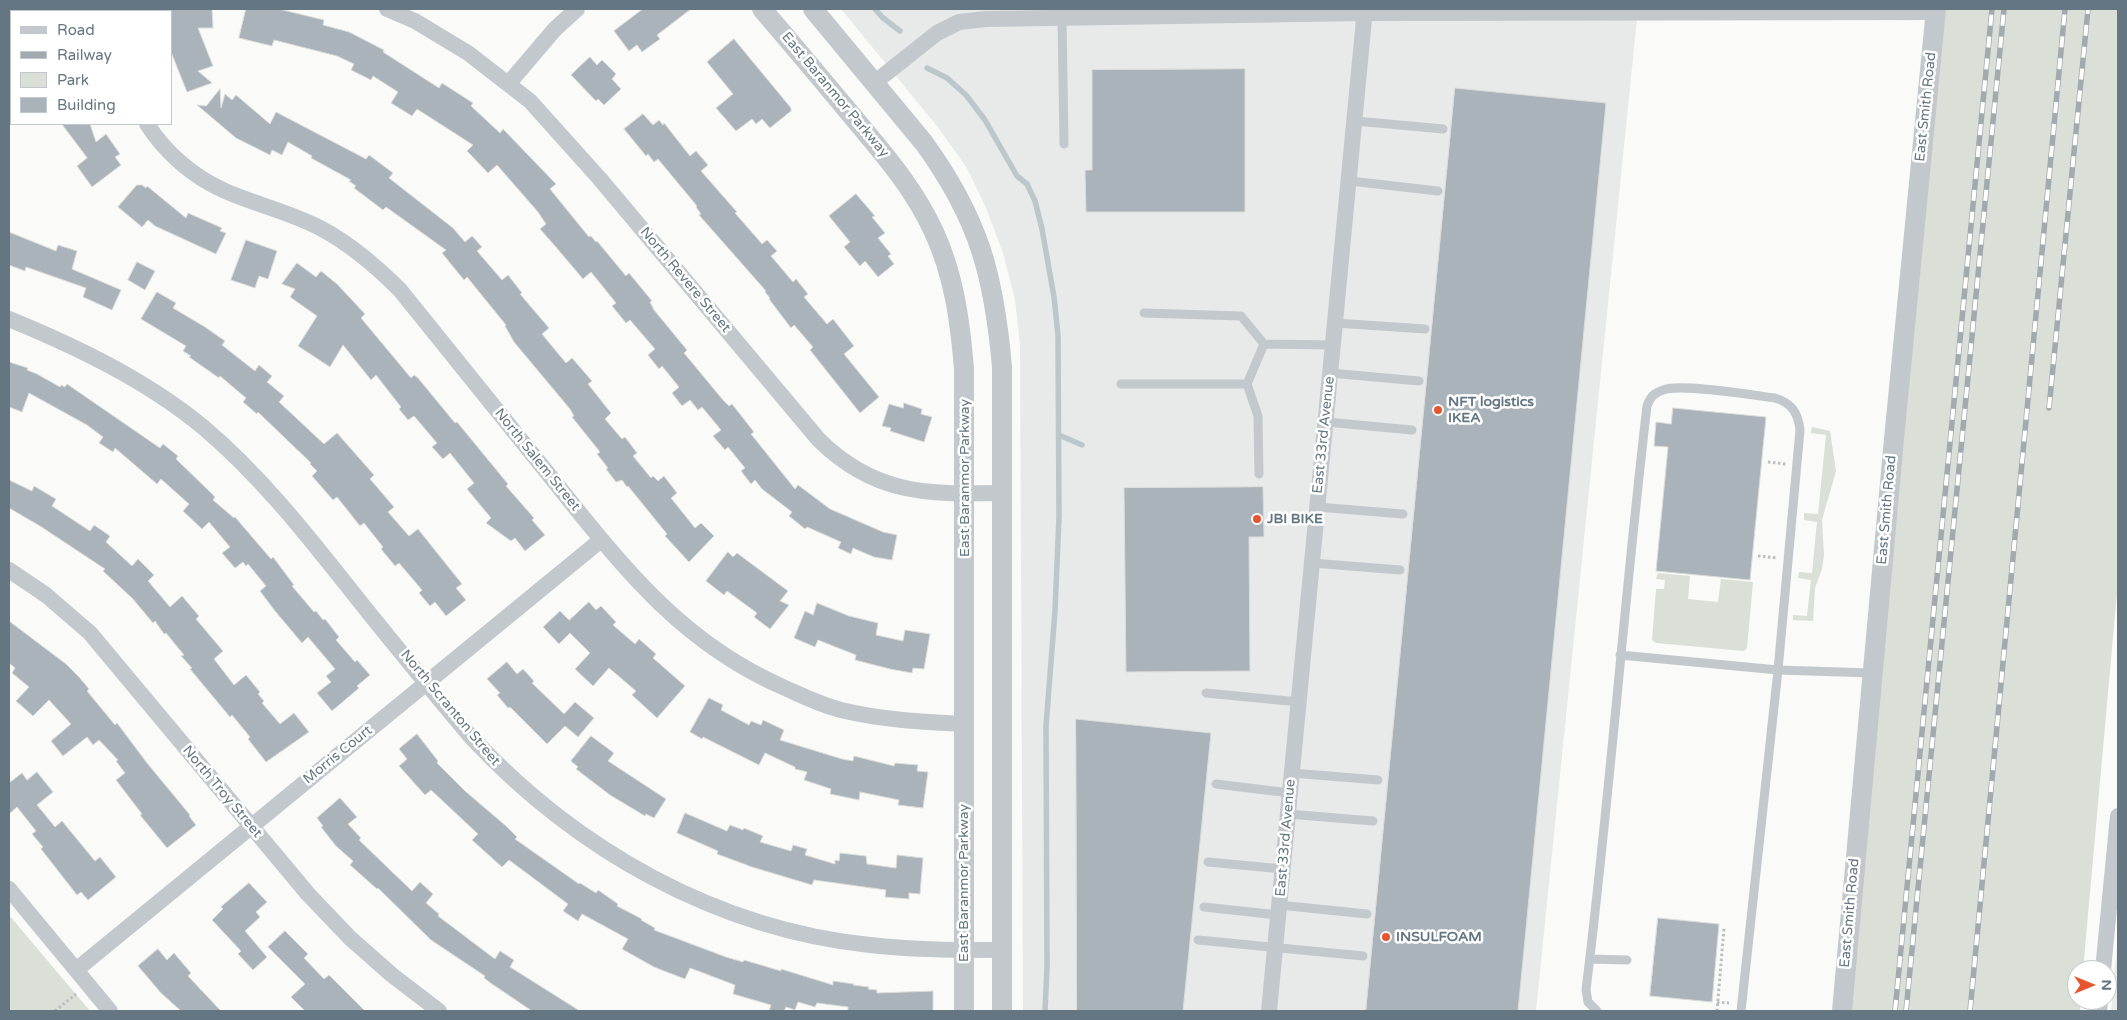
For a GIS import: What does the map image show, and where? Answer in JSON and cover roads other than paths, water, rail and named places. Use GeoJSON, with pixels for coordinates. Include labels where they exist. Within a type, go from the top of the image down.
{"type":"FeatureCollection","features":[{"type":"Feature","properties":{"kind":"street","name":"North Revere Street"},"geometry":{"type":"LineString","coordinates":[[387,9],[415,21],[468,53],[530,101],[600,179],[831,452],[851,467],[881,482],[899,487],[928,492],[1003,493]]}},
{"type":"Feature","properties":{"kind":"street"},"geometry":{"type":"LineString","coordinates":[[509,83],[555,29],[577,9]]}},
{"type":"Feature","properties":{"kind":"street","name":"East Baranmor Parkway"},"geometry":{"type":"LineString","coordinates":[[762,9],[896,169],[920,205],[934,232],[947,266],[955,295],[964,369],[964,1011]]}},
{"type":"Feature","properties":{"kind":"street"},"geometry":{"type":"LineString","coordinates":[[813,9],[924,143],[945,172],[970,217],[984,254],[992,287],[1002,367],[1002,1011]]}},
{"type":"Feature","properties":{"kind":"street"},"geometry":{"type":"LineString","coordinates":[[874,83],[930,37],[959,22],[986,19],[1366,11],[1936,10]]}},
{"type":"Feature","properties":{"kind":"street","name":"East Smith Road"},"geometry":{"type":"LineString","coordinates":[[1842,1011],[1872,673],[1936,10]]}},
{"type":"Feature","properties":{"kind":"street","name":"East 33rd Avenue"},"geometry":{"type":"LineString","coordinates":[[1269,1011],[1366,11]]}},
{"type":"Feature","properties":{"kind":"street","name":"North Salem Street"},"geometry":{"type":"LineString","coordinates":[[148,125],[177,160],[206,181],[223,190],[293,215],[322,229],[351,247],[376,266],[400,290],[601,540],[648,593],[696,636],[722,655],[768,681],[813,701],[841,710],[873,716],[918,722],[965,724]]}},
{"type":"Feature","properties":{"kind":"street","name":"North Scranton Street"},"geometry":{"type":"LineString","coordinates":[[9,319],[50,336],[136,381],[202,427],[238,459],[282,506],[472,738],[524,789],[575,830],[606,851],[666,886],[734,915],[808,935],[868,945],[1002,950]]}},
{"type":"Feature","properties":{"kind":"street","name":"Morris Court"},"geometry":{"type":"LineString","coordinates":[[76,970],[601,540]]}},
{"type":"Feature","properties":{"kind":"street","name":"North Troy Street"},"geometry":{"type":"LineString","coordinates":[[9,570],[46,594],[90,633],[283,866],[350,938],[392,975],[439,1011]]}},
{"type":"Feature","properties":{"kind":"street"},"geometry":{"type":"LineString","coordinates":[[2104,960],[2118,816]]}},
{"type":"Feature","properties":{"kind":"street"},"geometry":{"type":"LineString","coordinates":[[9,889],[110,1011]]}},
{"type":"Feature","properties":{"kind":"lane"},"geometry":{"type":"LineString","coordinates":[[1062,18],[1064,144]]}},
{"type":"Feature","properties":{"kind":"lane"},"geometry":{"type":"LineString","coordinates":[[1356,121],[1444,130]]}},
{"type":"Feature","properties":{"kind":"lane"},"geometry":{"type":"LineString","coordinates":[[1350,181],[1438,190]]}},
{"type":"Feature","properties":{"kind":"lane"},"geometry":{"type":"LineString","coordinates":[[1144,314],[1241,316],[1264,344],[1333,345]]}},
{"type":"Feature","properties":{"kind":"lane"},"geometry":{"type":"LineString","coordinates":[[1335,323],[1424,329]]}},
{"type":"Feature","properties":{"kind":"lane"},"geometry":{"type":"LineString","coordinates":[[1258,474],[1258,416],[1247,384],[1264,344]]}},
{"type":"Feature","properties":{"kind":"lane"},"geometry":{"type":"LineString","coordinates":[[1330,373],[1419,381]]}},
{"type":"Feature","properties":{"kind":"lane"},"geometry":{"type":"LineString","coordinates":[[1121,384],[1247,384]]}},
{"type":"Feature","properties":{"kind":"lane"},"geometry":{"type":"LineString","coordinates":[[1597,1011],[1588,1002],[1586,990],[1647,406],[1650,398],[1656,392],[1675,387],[1775,398],[1789,404],[1798,418],[1800,430],[1778,670],[1741,1011]]}},
{"type":"Feature","properties":{"kind":"lane"},"geometry":{"type":"LineString","coordinates":[[1326,422],[1412,430]]}},
{"type":"Feature","properties":{"kind":"lane"},"geometry":{"type":"LineString","coordinates":[[1317,507],[1403,514]]}},
{"type":"Feature","properties":{"kind":"lane"},"geometry":{"type":"LineString","coordinates":[[1312,563],[1400,570]]}},
{"type":"Feature","properties":{"kind":"lane"},"geometry":{"type":"LineString","coordinates":[[1620,655],[1778,670],[1872,673]]}},
{"type":"Feature","properties":{"kind":"lane"},"geometry":{"type":"LineString","coordinates":[[1206,693],[1299,702]]}},
{"type":"Feature","properties":{"kind":"lane"},"geometry":{"type":"LineString","coordinates":[[1292,773],[1378,780]]}},
{"type":"Feature","properties":{"kind":"lane"},"geometry":{"type":"LineString","coordinates":[[1216,784],[1290,793]]}},
{"type":"Feature","properties":{"kind":"lane"},"geometry":{"type":"LineString","coordinates":[[1288,814],[1373,821]]}},
{"type":"Feature","properties":{"kind":"lane"},"geometry":{"type":"LineString","coordinates":[[1208,862],[1283,869]]}},
{"type":"Feature","properties":{"kind":"lane"},"geometry":{"type":"LineString","coordinates":[[1204,907],[1367,914]]}},
{"type":"Feature","properties":{"kind":"lane"},"geometry":{"type":"LineString","coordinates":[[1198,940],[1363,956]]}},
{"type":"Feature","properties":{"kind":"lane"},"geometry":{"type":"LineString","coordinates":[[1590,959],[1627,960]]}},
{"type":"Feature","properties":{"kind":"waterway"},"geometry":{"type":"LineString","coordinates":[[875,9],[900,31]]}},
{"type":"Feature","properties":{"kind":"waterway"},"geometry":{"type":"LineString","coordinates":[[927,68],[947,78],[966,95],[985,120],[1017,176],[1027,184],[1035,201],[1042,229],[1054,297],[1058,335],[1059,517],[1055,611],[1046,726],[1047,967],[1045,1011]]}},
{"type":"Feature","properties":{"kind":"waterway"},"geometry":{"type":"LineString","coordinates":[[1059,435],[1082,445]]}},
{"type":"Feature","properties":{"kind":"railway"},"geometry":{"type":"LineString","coordinates":[[1895,1011],[1992,9]]}},
{"type":"Feature","properties":{"kind":"railway"},"geometry":{"type":"LineString","coordinates":[[1906,1011],[2004,9]]}},
{"type":"Feature","properties":{"kind":"railway"},"geometry":{"type":"LineString","coordinates":[[1970,1011],[2065,9]]}},
{"type":"Feature","properties":{"kind":"railway"},"geometry":{"type":"LineString","coordinates":[[2049,408],[2088,9]]}},
{"type":"Feature","properties":{"kind":"place","name":"NFT logistics IKEA"},"geometry":{"type":"Point","coordinates":[1438,410]}},
{"type":"Feature","properties":{"kind":"place","name":"JBI BIKE"},"geometry":{"type":"Point","coordinates":[1257,519]}},
{"type":"Feature","properties":{"kind":"place","name":"INSULFOAM"},"geometry":{"type":"Point","coordinates":[1386,937]}}]}
